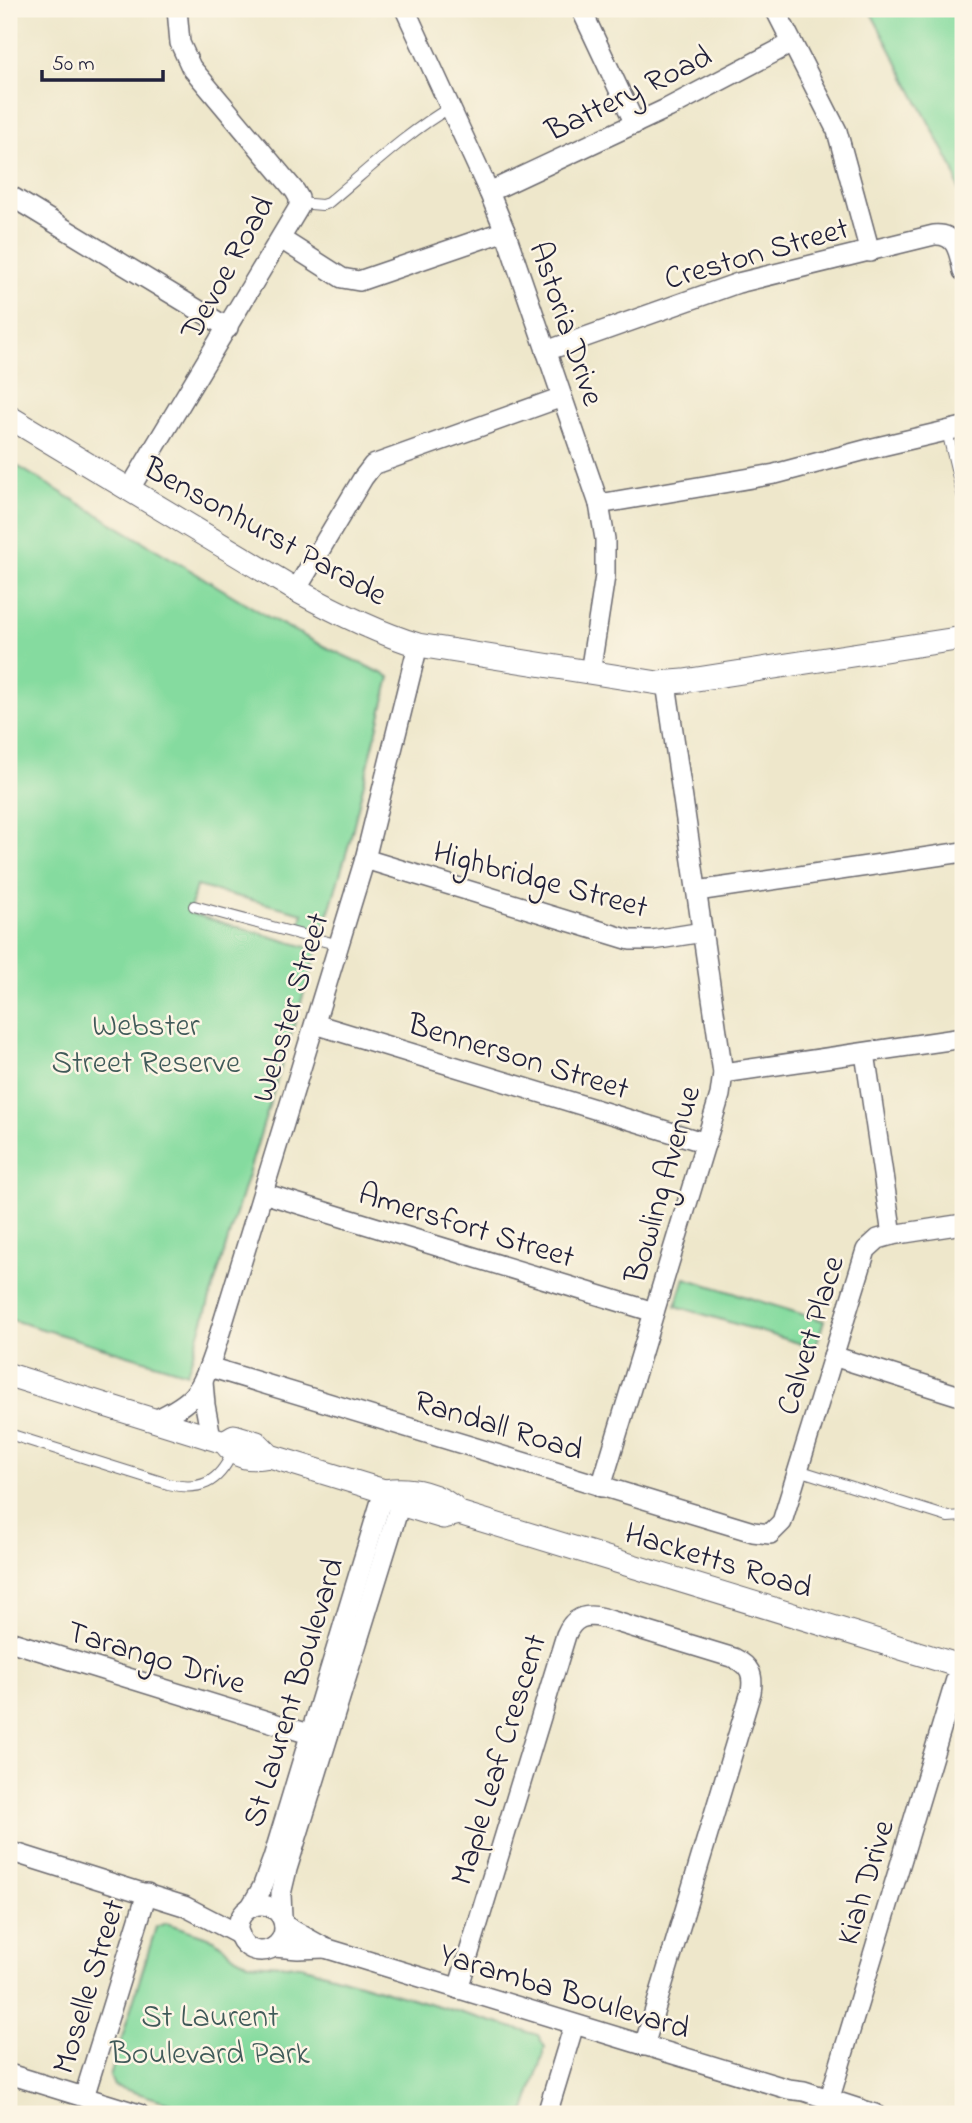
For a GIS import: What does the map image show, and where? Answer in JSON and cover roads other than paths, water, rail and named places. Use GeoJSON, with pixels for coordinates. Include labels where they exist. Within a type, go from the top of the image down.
{"type":"FeatureCollection","features":[{"type":"Feature","properties":{"kind":"street","name":"Devoe Road"},"geometry":{"type":"LineString","coordinates":[[129,490],[281,239],[299,203],[295,191],[191,67],[180,43],[177,9]]}},
{"type":"Feature","properties":{"kind":"street","name":"Astoria Drive"},"geometry":{"type":"LineString","coordinates":[[405,9],[505,231],[599,503],[606,559],[603,597],[590,673]]}},
{"type":"Feature","properties":{"kind":"street"},"geometry":{"type":"LineString","coordinates":[[581,9],[635,124]]}},
{"type":"Feature","properties":{"kind":"street"},"geometry":{"type":"LineString","coordinates":[[775,9],[831,117],[842,145],[870,251]]}},
{"type":"Feature","properties":{"kind":"street","name":"Battery Road"},"geometry":{"type":"LineString","coordinates":[[489,192],[635,124],[792,43]]}},
{"type":"Feature","properties":{"kind":"street"},"geometry":{"type":"LineString","coordinates":[[9,195],[228,328]]}},
{"type":"Feature","properties":{"kind":"street"},"geometry":{"type":"LineString","coordinates":[[281,239],[342,278],[359,281],[505,231]]}},
{"type":"Feature","properties":{"kind":"street","name":"Creston Street"},"geometry":{"type":"LineString","coordinates":[[546,351],[738,283],[934,235],[945,235],[956,244],[963,271]]}},
{"type":"Feature","properties":{"kind":"street"},"geometry":{"type":"LineString","coordinates":[[296,590],[373,465],[562,397]]}},
{"type":"Feature","properties":{"kind":"street","name":"Bensonhurst Parade"},"geometry":{"type":"LineString","coordinates":[[9,417],[296,590],[340,613],[418,645],[649,683],[666,683],[963,638]]}},
{"type":"Feature","properties":{"kind":"street"},"geometry":{"type":"LineString","coordinates":[[599,503],[775,474],[955,429]]}},
{"type":"Feature","properties":{"kind":"street","name":"Webster Street"},"geometry":{"type":"LineString","coordinates":[[155,1420],[192,1399],[206,1374],[365,859],[418,645]]}},
{"type":"Feature","properties":{"kind":"street","name":"Bowling Avenue"},"geometry":{"type":"LineString","coordinates":[[601,1487],[706,1143],[720,1095],[723,1073],[666,683]]}},
{"type":"Feature","properties":{"kind":"street"},"geometry":{"type":"LineString","coordinates":[[697,891],[963,852]]}},
{"type":"Feature","properties":{"kind":"street","name":"Highbridge Street"},"geometry":{"type":"LineString","coordinates":[[365,859],[630,940],[653,940],[703,932]]}},
{"type":"Feature","properties":{"kind":"street","name":"Bennerson Street"},"geometry":{"type":"LineString","coordinates":[[315,1024],[706,1143]]}},
{"type":"Feature","properties":{"kind":"street"},"geometry":{"type":"LineString","coordinates":[[723,1073],[963,1038]]}},
{"type":"Feature","properties":{"kind":"street"},"geometry":{"type":"LineString","coordinates":[[865,1053],[892,1235]]}},
{"type":"Feature","properties":{"kind":"street","name":"Amersfort Street"},"geometry":{"type":"LineString","coordinates":[[263,1193],[654,1312]]}},
{"type":"Feature","properties":{"kind":"street","name":"Calvert Place"},"geometry":{"type":"LineString","coordinates":[[772,1533],[782,1522],[866,1250],[878,1239],[892,1235],[963,1224]]}},
{"type":"Feature","properties":{"kind":"street"},"geometry":{"type":"LineString","coordinates":[[834,1356],[963,1397]]}},
{"type":"Feature","properties":{"kind":"street","name":"Webster Street"},"geometry":{"type":"LineString","coordinates":[[206,1374],[205,1405],[222,1444]]}},
{"type":"Feature","properties":{"kind":"street","name":"Randall Road"},"geometry":{"type":"LineString","coordinates":[[206,1374],[760,1534],[772,1533]]}},
{"type":"Feature","properties":{"kind":"street","name":"Hacketts Road"},"geometry":{"type":"LineString","coordinates":[[9,1375],[155,1420],[222,1444],[234,1436],[257,1443],[270,1456],[396,1494],[448,1501],[459,1513],[962,1667]]}},
{"type":"Feature","properties":{"kind":"street","name":"St Laurent Boulevard"},"geometry":{"type":"LineString","coordinates":[[246,1911],[266,1878],[319,1737],[396,1494]]}},
{"type":"Feature","properties":{"kind":"street","name":"Maple Leaf Crescent"},"geometry":{"type":"LineString","coordinates":[[458,1989],[571,1624],[579,1617],[590,1615],[734,1658],[746,1665],[753,1678],[748,1701],[644,2046]]}},
{"type":"Feature","properties":{"kind":"street","name":"Tarango Drive"},"geometry":{"type":"LineString","coordinates":[[9,1641],[319,1737]]}},
{"type":"Feature","properties":{"kind":"street","name":"Kiah Drive"},"geometry":{"type":"LineString","coordinates":[[826,2109],[962,1667]]}},
{"type":"Feature","properties":{"kind":"street","name":"St Laurent Boulevard"},"geometry":{"type":"LineString","coordinates":[[283,1921],[284,1881],[319,1737]]}},
{"type":"Feature","properties":{"kind":"street"},"geometry":{"type":"LineString","coordinates":[[9,1851],[184,1906],[240,1935]]}},
{"type":"Feature","properties":{"kind":"street","name":"Moselle Street"},"geometry":{"type":"LineString","coordinates":[[84,2097],[147,1893]]}},
{"type":"Feature","properties":{"kind":"street"},"geometry":{"type":"LineString","coordinates":[[184,1906],[246,1911],[264,1905],[271,1907],[283,1921],[282,1937],[274,1947],[267,1950],[247,1946],[238,1928],[246,1911]]}},
{"type":"Feature","properties":{"kind":"street","name":"Yaramba Boulevard"},"geometry":{"type":"LineString","coordinates":[[283,1921],[325,1948],[788,2089],[804,2091],[826,2109],[874,2114]]}},
{"type":"Feature","properties":{"kind":"street","name":"Yaramba Boulevard"},"geometry":{"type":"LineString","coordinates":[[274,1947],[325,1948]]}},
{"type":"Feature","properties":{"kind":"street"},"geometry":{"type":"LineString","coordinates":[[547,2114],[574,2025]]}},
{"type":"Feature","properties":{"kind":"street"},"geometry":{"type":"LineString","coordinates":[[9,2074],[139,2114]]}},
{"type":"Feature","properties":{"kind":"lane"},"geometry":{"type":"LineString","coordinates":[[299,203],[328,203],[386,155],[451,107]]}},
{"type":"Feature","properties":{"kind":"lane"},"geometry":{"type":"LineString","coordinates":[[955,429],[963,498]]}},
{"type":"Feature","properties":{"kind":"lane"},"geometry":{"type":"LineString","coordinates":[[194,906],[339,944]]}},
{"type":"Feature","properties":{"kind":"lane"},"geometry":{"type":"LineString","coordinates":[[9,1434],[188,1488],[214,1479],[225,1468],[222,1444]]}},
{"type":"Feature","properties":{"kind":"lane"},"geometry":{"type":"LineString","coordinates":[[798,1470],[948,1517],[963,1516]]}},
{"type":"Feature","properties":{"kind":"park label","name":"Webster Street Reserve"},"geometry":{"type":"Point","coordinates":[146,1042]}},
{"type":"Feature","properties":{"kind":"park label","name":"St Laurent Boulevard Park"},"geometry":{"type":"Point","coordinates":[210,2034]}}]}
